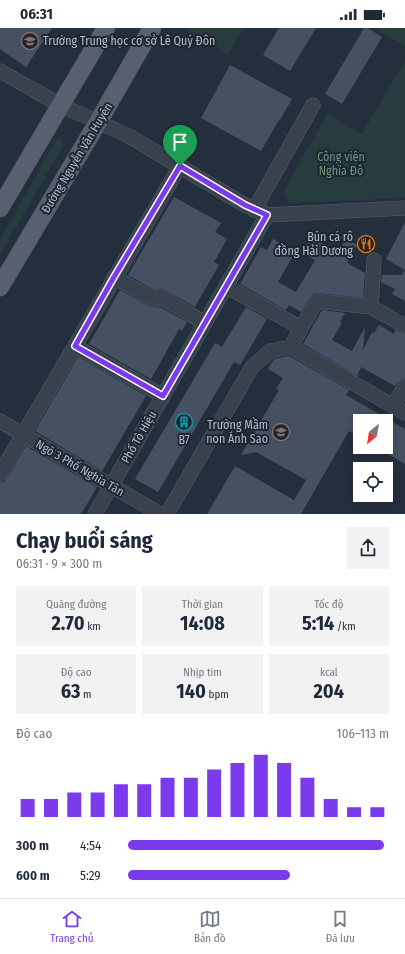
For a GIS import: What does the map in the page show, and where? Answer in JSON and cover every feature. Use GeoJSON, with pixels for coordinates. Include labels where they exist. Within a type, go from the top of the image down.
{"type":"FeatureCollection","features":[{"type":"Feature","properties":{"kind":"main road"},"geometry":{"type":"LineString","coordinates":[[1,203],[106,28]]}},
{"type":"Feature","properties":{"kind":"main road","name":"Đường Nguyễn Văn Huyên"},"geometry":{"type":"LineString","coordinates":[[0,287],[152,28]]}},
{"type":"Feature","properties":{"kind":"street"},"geometry":{"type":"LineString","coordinates":[[0,71],[60,105],[127,135],[260,213],[405,208]]}},
{"type":"Feature","properties":{"kind":"street","name":"Phố Tô Hiệu"},"geometry":{"type":"LineString","coordinates":[[95,514],[226,286],[313,105]]}},
{"type":"Feature","properties":{"kind":"street"},"geometry":{"type":"LineString","coordinates":[[0,474],[180,166]]}},
{"type":"Feature","properties":{"kind":"street"},"geometry":{"type":"LineString","coordinates":[[371,307],[374,260]]}},
{"type":"Feature","properties":{"kind":"street"},"geometry":{"type":"LineString","coordinates":[[114,277],[155,300],[158,296],[205,323]]}},
{"type":"Feature","properties":{"kind":"street"},"geometry":{"type":"LineString","coordinates":[[226,286],[301,328]]}},
{"type":"Feature","properties":{"kind":"street"},"geometry":{"type":"LineString","coordinates":[[290,347],[317,301],[371,307],[405,326]]}},
{"type":"Feature","properties":{"kind":"street"},"geometry":{"type":"LineString","coordinates":[[75,346],[163,396]]}},
{"type":"Feature","properties":{"kind":"street"},"geometry":{"type":"LineString","coordinates":[[167,514],[252,367],[270,351],[290,347],[399,410],[405,386]]}},
{"type":"Feature","properties":{"kind":"street","name":"Ngõ 3 Phố Nghĩa Tân"},"geometry":{"type":"LineString","coordinates":[[0,421],[160,514]]}},
{"type":"Feature","properties":{"kind":"green space"},"geometry":{"type":"Polygon","coordinates":[[[188,28],[244,28],[228,55],[187,31],[188,28]]]}},
{"type":"Feature","properties":{"kind":"green space"},"geometry":{"type":"Polygon","coordinates":[[[374,28],[405,28],[405,46],[374,28]]]}},
{"type":"Feature","properties":{"kind":"green space","name":"Công viên Nghĩa Đô"},"geometry":{"type":"Polygon","coordinates":[[[405,61],[405,198],[288,203],[284,191],[327,114],[362,134],[405,61]]]}},
{"type":"Feature","properties":{"kind":"green space"},"geometry":{"type":"Polygon","coordinates":[[[59,139],[63,142],[63,146],[0,255],[0,240],[56,140],[59,139]]]}},
{"type":"Feature","properties":{"kind":"building"},"geometry":{"type":"Polygon","coordinates":[[[0,28],[52,28],[26,67],[0,49],[0,28]]]}},
{"type":"Feature","properties":{"kind":"building"},"geometry":{"type":"Polygon","coordinates":[[[279,28],[316,28],[290,71],[263,55],[279,28]]]}},
{"type":"Feature","properties":{"kind":"building"},"geometry":{"type":"Polygon","coordinates":[[[364,28],[368,28],[382,37],[342,104],[325,94],[364,28]]]}},
{"type":"Feature","properties":{"kind":"building"},"geometry":{"type":"Polygon","coordinates":[[[230,65],[292,99],[261,151],[201,118],[230,65]]]}},
{"type":"Feature","properties":{"kind":"building"},"geometry":{"type":"Polygon","coordinates":[[[174,197],[221,223],[215,232],[227,239],[214,262],[219,265],[195,307],[163,289],[159,288],[154,290],[128,275],[174,197]]]}},
{"type":"Feature","properties":{"kind":"building"},"geometry":{"type":"Polygon","coordinates":[[[405,222],[405,270],[386,259],[405,222]]]}},
{"type":"Feature","properties":{"kind":"building"},"geometry":{"type":"Polygon","coordinates":[[[311,237],[338,253],[346,239],[357,245],[347,263],[365,273],[363,298],[314,293],[301,312],[289,305],[286,310],[240,284],[261,247],[267,250],[273,239],[296,251],[278,282],[296,292],[315,260],[302,252],[311,237]]]}},
{"type":"Feature","properties":{"kind":"building"},"geometry":{"type":"Polygon","coordinates":[[[405,270],[405,301],[392,294],[395,289],[381,282],[382,275],[402,275],[405,270]]]}},
{"type":"Feature","properties":{"kind":"building"},"geometry":{"type":"Polygon","coordinates":[[[120,290],[151,307],[160,307],[187,322],[182,331],[179,329],[151,379],[89,344],[120,290]]]}},
{"type":"Feature","properties":{"kind":"building","name":"B7"},"geometry":{"type":"Polygon","coordinates":[[[246,307],[267,319],[240,365],[234,362],[158,492],[135,479],[215,343],[222,347],[246,307]]]}},
{"type":"Feature","properties":{"kind":"building"},"geometry":{"type":"Polygon","coordinates":[[[322,310],[345,313],[340,322],[342,323],[332,340],[352,351],[365,327],[363,350],[372,332],[374,333],[379,325],[394,334],[395,330],[405,334],[405,378],[401,379],[395,386],[361,367],[357,376],[303,344],[322,310]]]}},
{"type":"Feature","properties":{"kind":"building"},"geometry":{"type":"Polygon","coordinates":[[[289,356],[349,390],[346,395],[379,414],[353,414],[353,434],[349,431],[301,514],[207,514],[235,466],[294,500],[306,480],[256,452],[241,455],[279,390],[276,389],[283,378],[268,369],[274,359],[289,356]]]}},
{"type":"Feature","properties":{"kind":"building"},"geometry":{"type":"Polygon","coordinates":[[[78,357],[146,396],[102,471],[35,431],[78,357]]]}},
{"type":"Feature","properties":{"kind":"building"},"geometry":{"type":"Polygon","coordinates":[[[393,422],[405,429],[405,464],[388,454],[393,454],[393,422]]]}},
{"type":"Feature","properties":{"kind":"building"},"geometry":{"type":"Polygon","coordinates":[[[26,446],[97,487],[81,514],[0,514],[0,482],[4,482],[7,478],[26,446]]]}},
{"type":"Feature","properties":{"kind":"place","name":"Trường Trung học cơ sở Lê Quý Đôn"},"geometry":{"type":"Point","coordinates":[30,41]}},
{"type":"Feature","properties":{"kind":"place","name":"Bún cá rô đồng Hải Dương"},"geometry":{"type":"Point","coordinates":[366,244]}},
{"type":"Feature","properties":{"kind":"place","name":"B7"},"geometry":{"type":"Point","coordinates":[184,422]}},
{"type":"Feature","properties":{"kind":"place","name":"Trường Mầm non Ánh Sao"},"geometry":{"type":"Point","coordinates":[281,432]}},
{"type":"Feature","properties":{"kind":"route"},"geometry":{"type":"LineString","coordinates":[[180,166],[245,205],[267,215],[163,396],[75,346],[180,166]]}}]}
